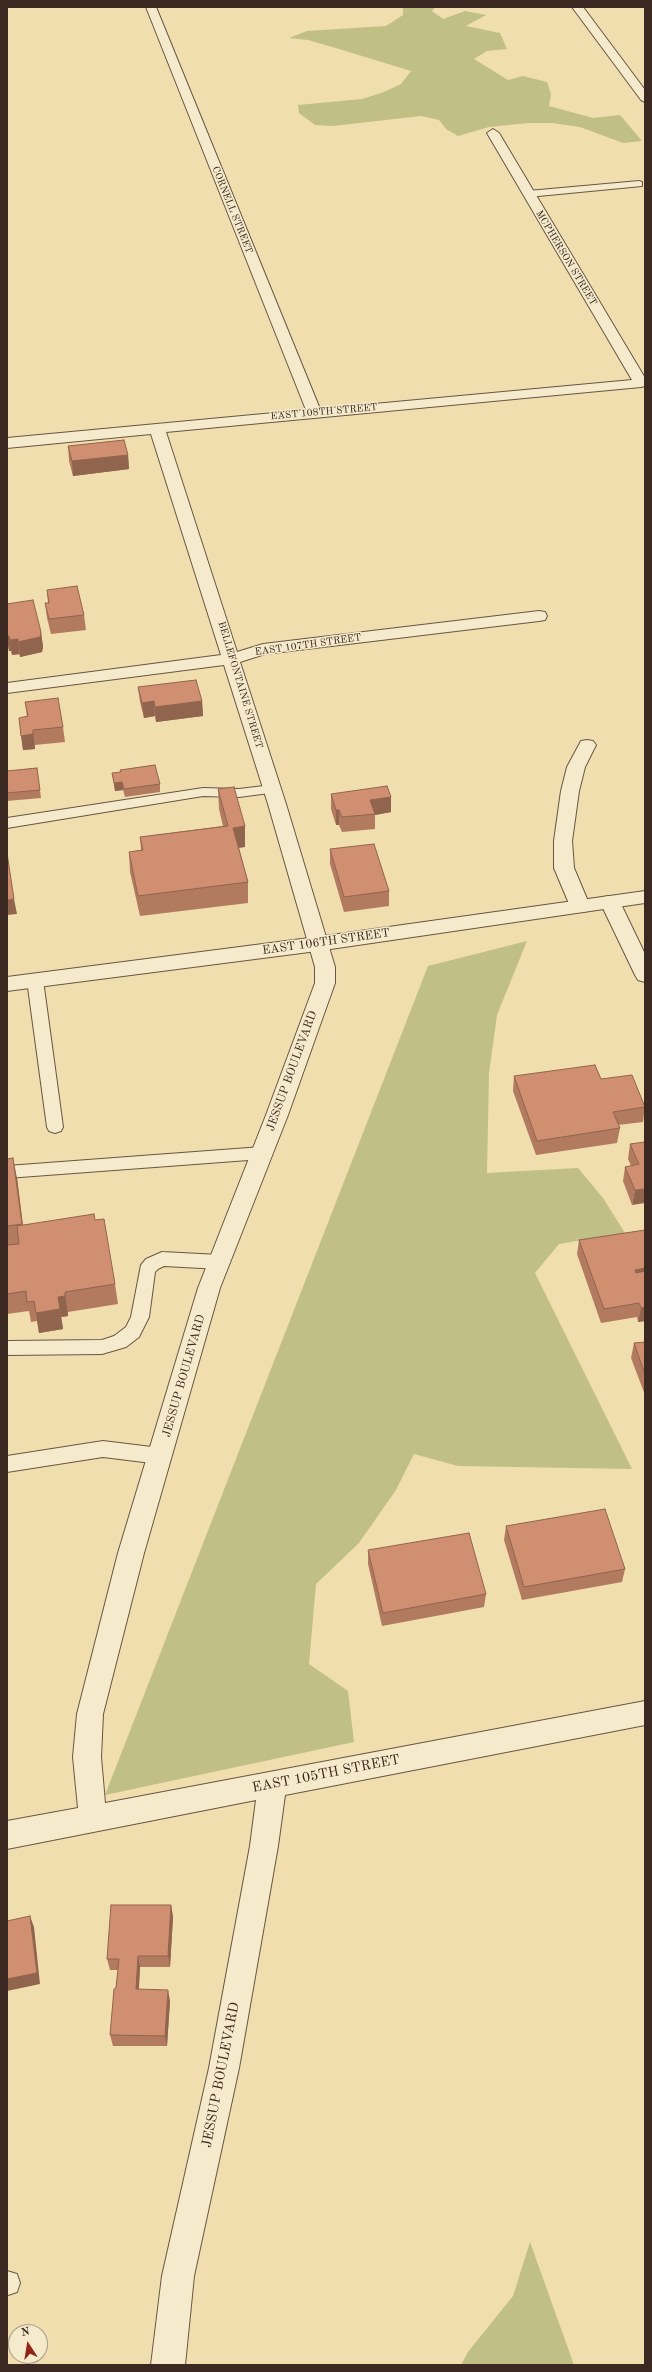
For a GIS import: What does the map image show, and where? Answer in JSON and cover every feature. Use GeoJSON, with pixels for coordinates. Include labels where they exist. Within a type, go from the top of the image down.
{"type":"FeatureCollection","features":[{"type":"Feature","properties":{"kind":"street","name":"CORNELL STREET"},"geometry":{"type":"LineString","coordinates":[[151,7],[314,413]]}},
{"type":"Feature","properties":{"kind":"street"},"geometry":{"type":"LineString","coordinates":[[576,7],[645,98]]}},
{"type":"Feature","properties":{"kind":"street","name":"MCPHERSON STREET"},"geometry":{"type":"LineString","coordinates":[[493,133],[640,383]]}},
{"type":"Feature","properties":{"kind":"street","name":"EAST 108TH STREET"},"geometry":{"type":"LineString","coordinates":[[7,442],[640,383]]}},
{"type":"Feature","properties":{"kind":"street","name":"BELLEFONTAINE STREET"},"geometry":{"type":"LineString","coordinates":[[157,428],[232,659],[317,944]]}},
{"type":"Feature","properties":{"kind":"street","name":"EAST 107TH STREET"},"geometry":{"type":"LineString","coordinates":[[7,688],[232,659],[263,649],[539,616]]}},
{"type":"Feature","properties":{"kind":"street"},"geometry":{"type":"LineString","coordinates":[[580,906],[564,868],[563,841],[570,791],[576,768],[587,745]]}},
{"type":"Feature","properties":{"kind":"street","name":"EAST 106TH STREET"},"geometry":{"type":"LineString","coordinates":[[7,984],[317,944],[645,897]]}},
{"type":"Feature","properties":{"kind":"street"},"geometry":{"type":"LineString","coordinates":[[610,902],[645,975]]}},
{"type":"Feature","properties":{"kind":"street","name":"JESSUP BOULEVARD"},"geometry":{"type":"LineString","coordinates":[[93,1820],[86,1757],[90,1714],[131,1554],[209,1288],[262,1153],[325,983],[324,967],[317,944]]}},
{"type":"Feature","properties":{"kind":"street","name":"EAST 105TH STREET"},"geometry":{"type":"LineString","coordinates":[[7,1836],[645,1713]]}},
{"type":"Feature","properties":{"kind":"street","name":"JESSUP BOULEVARD"},"geometry":{"type":"LineString","coordinates":[[168,2365],[178,2276],[224,2068],[264,1846],[272,1785]]}},
{"type":"Feature","properties":{"kind":"lane"},"geometry":{"type":"LineString","coordinates":[[528,194],[639,184]]}},
{"type":"Feature","properties":{"kind":"lane"},"geometry":{"type":"LineString","coordinates":[[7,822],[203,792],[239,793],[272,789]]}},
{"type":"Feature","properties":{"kind":"lane"},"geometry":{"type":"LineString","coordinates":[[35,980],[55,1127]]}},
{"type":"Feature","properties":{"kind":"lane"},"geometry":{"type":"LineString","coordinates":[[7,1172],[262,1153]]}},
{"type":"Feature","properties":{"kind":"lane"},"geometry":{"type":"LineString","coordinates":[[7,1348],[102,1347],[120,1342],[133,1332],[140,1317],[147,1270],[152,1264],[162,1259],[220,1262]]}},
{"type":"Feature","properties":{"kind":"lane"},"geometry":{"type":"LineString","coordinates":[[7,1464],[103,1450],[160,1456]]}},
{"type":"Feature","properties":{"kind":"shaded area"},"geometry":{"type":"Polygon","coordinates":[[[403,7],[435,7],[432,11],[443,19],[465,11],[486,15],[466,26],[500,33],[507,49],[487,51],[474,59],[508,80],[523,76],[547,82],[551,94],[549,106],[593,118],[620,115],[642,141],[623,143],[580,127],[552,123],[528,123],[489,127],[458,136],[446,129],[439,120],[421,116],[333,126],[315,125],[299,113],[298,105],[362,99],[384,92],[401,84],[411,71],[308,40],[289,38],[307,31],[386,26],[403,15],[403,7]]]}},
{"type":"Feature","properties":{"kind":"shaded area"},"geometry":{"type":"Polygon","coordinates":[[[527,941],[497,1015],[489,1073],[487,1173],[578,1168],[603,1198],[625,1233],[559,1244],[535,1273],[632,1469],[458,1466],[414,1454],[396,1490],[359,1543],[316,1584],[309,1664],[348,1691],[354,1742],[105,1795],[428,966],[527,941]]]}},
{"type":"Feature","properties":{"kind":"shaded area"},"geometry":{"type":"Polygon","coordinates":[[[530,2242],[574,2365],[461,2365],[468,2352],[513,2296],[530,2242]]]}},
{"type":"Feature","properties":{"kind":"building"},"geometry":{"type":"Polygon","coordinates":[[[124,440],[128,455],[72,461],[68,446],[124,440]]]}},
{"type":"Feature","properties":{"kind":"building"},"geometry":{"type":"Polygon","coordinates":[[[77,586],[84,615],[49,619],[45,603],[49,603],[47,590],[77,586]]]}},
{"type":"Feature","properties":{"kind":"building"},"geometry":{"type":"Polygon","coordinates":[[[33,600],[41,632],[40,637],[18,642],[18,639],[10,640],[9,636],[7,636],[7,604],[33,600]]]}},
{"type":"Feature","properties":{"kind":"building"},"geometry":{"type":"Polygon","coordinates":[[[196,680],[202,701],[155,707],[154,701],[142,703],[138,687],[196,680]]]}},
{"type":"Feature","properties":{"kind":"building"},"geometry":{"type":"Polygon","coordinates":[[[58,698],[63,727],[33,730],[33,734],[21,736],[19,718],[28,716],[25,702],[58,698]]]}},
{"type":"Feature","properties":{"kind":"building"},"geometry":{"type":"Polygon","coordinates":[[[155,765],[160,784],[124,789],[122,782],[114,783],[112,773],[121,772],[120,770],[155,765]]]}},
{"type":"Feature","properties":{"kind":"building"},"geometry":{"type":"Polygon","coordinates":[[[37,768],[40,790],[7,793],[7,771],[37,768]]]}},
{"type":"Feature","properties":{"kind":"building"},"geometry":{"type":"Polygon","coordinates":[[[387,786],[391,797],[370,800],[375,814],[342,817],[339,810],[336,810],[331,794],[387,786]]]}},
{"type":"Feature","properties":{"kind":"building"},"geometry":{"type":"Polygon","coordinates":[[[234,787],[245,826],[233,828],[248,882],[138,896],[129,852],[143,850],[140,837],[228,826],[218,789],[234,787]]]}},
{"type":"Feature","properties":{"kind":"building"},"geometry":{"type":"Polygon","coordinates":[[[374,844],[389,891],[344,897],[330,849],[374,844]]]}},
{"type":"Feature","properties":{"kind":"building"},"geometry":{"type":"Polygon","coordinates":[[[7,853],[14,899],[7,900],[7,853]]]}},
{"type":"Feature","properties":{"kind":"building"},"geometry":{"type":"Polygon","coordinates":[[[595,1065],[601,1079],[632,1075],[645,1107],[613,1112],[620,1128],[537,1141],[514,1076],[595,1065]]]}},
{"type":"Feature","properties":{"kind":"building"},"geometry":{"type":"Polygon","coordinates":[[[645,1142],[645,1189],[635,1190],[625,1167],[639,1164],[630,1144],[645,1142]]]}},
{"type":"Feature","properties":{"kind":"building"},"geometry":{"type":"Polygon","coordinates":[[[13,1158],[22,1224],[7,1226],[7,1159],[13,1158]]]}},
{"type":"Feature","properties":{"kind":"building"},"geometry":{"type":"Polygon","coordinates":[[[94,1214],[95,1220],[104,1219],[115,1284],[65,1292],[65,1296],[58,1297],[60,1309],[36,1313],[34,1301],[27,1302],[26,1291],[7,1294],[7,1245],[19,1244],[17,1226],[94,1214]]]}},
{"type":"Feature","properties":{"kind":"building"},"geometry":{"type":"Polygon","coordinates":[[[645,1230],[645,1268],[635,1270],[636,1273],[645,1271],[645,1307],[641,1308],[639,1303],[604,1309],[579,1240],[645,1230]]]}},
{"type":"Feature","properties":{"kind":"building"},"geometry":{"type":"Polygon","coordinates":[[[645,1342],[645,1374],[634,1343],[645,1342]]]}},
{"type":"Feature","properties":{"kind":"building"},"geometry":{"type":"Polygon","coordinates":[[[605,1509],[625,1569],[524,1587],[506,1526],[605,1509]]]}},
{"type":"Feature","properties":{"kind":"building"},"geometry":{"type":"Polygon","coordinates":[[[469,1533],[486,1594],[383,1613],[368,1550],[469,1533]]]}},
{"type":"Feature","properties":{"kind":"building"},"geometry":{"type":"Polygon","coordinates":[[[111,1905],[171,1905],[168,1956],[138,1956],[136,1989],[168,1990],[165,2036],[110,2035],[114,1989],[116,1988],[119,1959],[107,1959],[111,1905]]]}},
{"type":"Feature","properties":{"kind":"building"},"geometry":{"type":"Polygon","coordinates":[[[30,1916],[37,1973],[7,1979],[7,1921],[30,1916]]]}}]}
